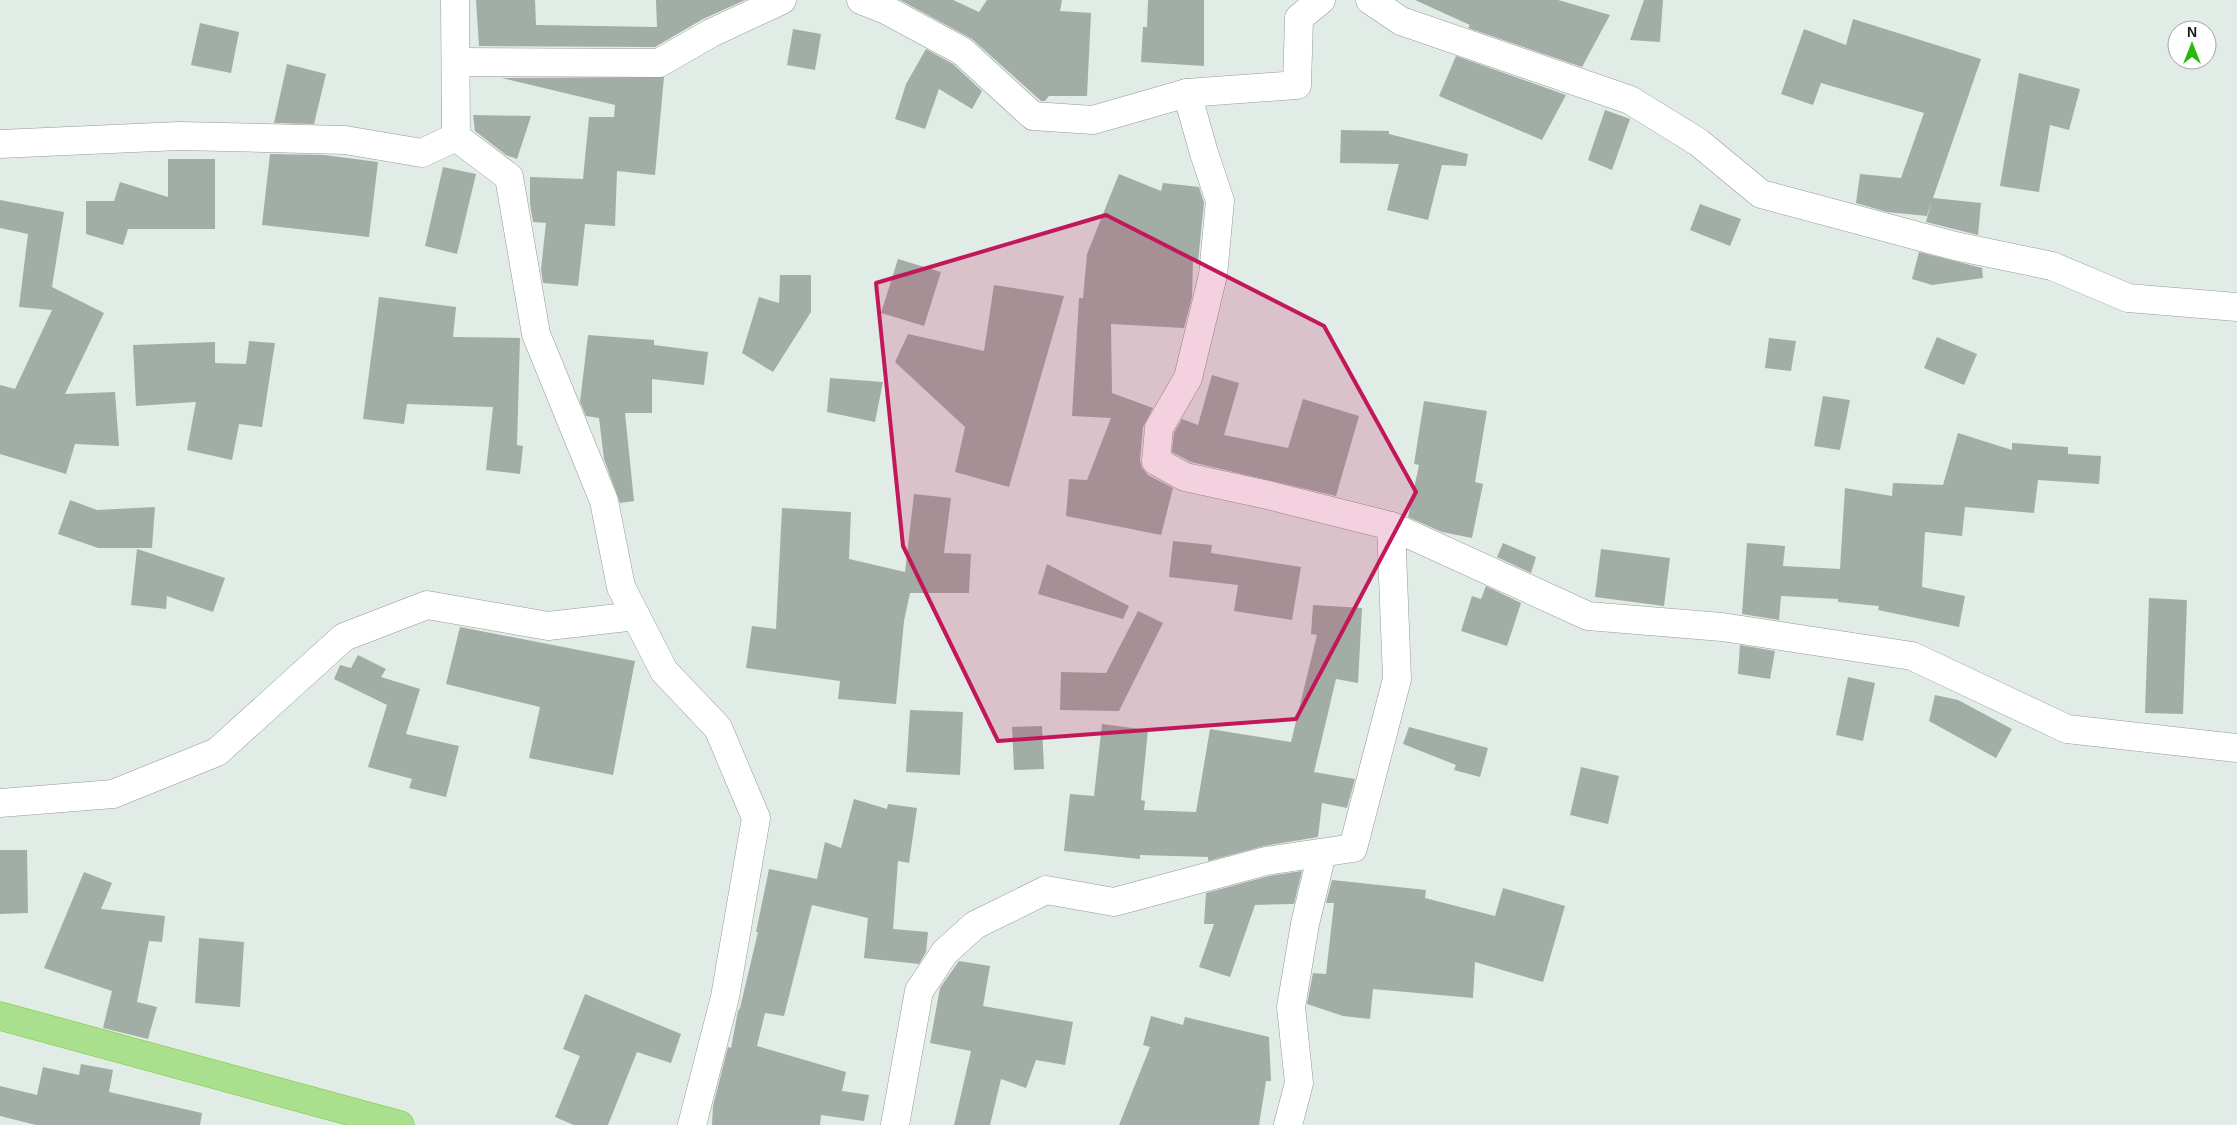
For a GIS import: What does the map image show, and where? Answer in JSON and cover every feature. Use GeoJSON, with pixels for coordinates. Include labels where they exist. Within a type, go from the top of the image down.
{"type":"FeatureCollection","features":[{"type":"Feature","properties":{"kind":"highway"},"geometry":{"type":"LineString","coordinates":[[0,1016],[400,1125]]}},
{"type":"Feature","properties":{"kind":"street"},"geometry":{"type":"LineString","coordinates":[[455,0],[456,137]]}},
{"type":"Feature","properties":{"kind":"street"},"geometry":{"type":"LineString","coordinates":[[456,62],[659,63],[711,33],[782,0]]}},
{"type":"Feature","properties":{"kind":"street"},"geometry":{"type":"LineString","coordinates":[[861,0],[886,10],[962,51],[1033,116],[1094,120],[1187,93],[1297,85],[1299,18],[1320,0]]}},
{"type":"Feature","properties":{"kind":"street"},"geometry":{"type":"LineString","coordinates":[[1370,0],[1401,21],[1630,100],[1698,142],[1761,194],[1954,246],[2052,266],[2128,298],[2237,307]]}},
{"type":"Feature","properties":{"kind":"street"},"geometry":{"type":"LineString","coordinates":[[1187,93],[1204,154],[1220,201],[1213,275],[1188,378],[1159,428],[1156,461],[1185,477],[1268,495],[1391,526],[1588,616],[1722,627],[1912,656],[2067,729],[2237,748]]}},
{"type":"Feature","properties":{"kind":"street"},"geometry":{"type":"LineString","coordinates":[[0,144],[179,136],[345,140],[422,154],[456,137]]}},
{"type":"Feature","properties":{"kind":"street"},"geometry":{"type":"LineString","coordinates":[[456,137],[509,176],[536,334],[604,501],[621,587],[664,671],[718,728],[756,818],[725,996],[692,1125]]}},
{"type":"Feature","properties":{"kind":"street"},"geometry":{"type":"LineString","coordinates":[[895,1125],[919,991],[945,952],[974,926],[1046,890],[1114,902],[1266,861],[1353,848],[1397,679],[1391,526]]}},
{"type":"Feature","properties":{"kind":"street"},"geometry":{"type":"LineString","coordinates":[[0,803],[113,794],[217,752],[344,637],[427,605],[548,626],[636,616]]}},
{"type":"Feature","properties":{"kind":"street"},"geometry":{"type":"LineString","coordinates":[[1288,1125],[1299,1083],[1291,1007],[1305,924],[1322,853]]}},
{"type":"Feature","properties":{"kind":"highlighted area"},"geometry":{"type":"Polygon","coordinates":[[[1106,215],[1324,326],[1416,492],[1296,719],[998,741],[903,546],[876,283],[1106,215]]]}},
{"type":"Feature","properties":{"kind":"building"},"geometry":{"type":"Polygon","coordinates":[[[476,0],[535,0],[536,25],[657,27],[656,0],[745,0],[703,19],[655,47],[479,46],[476,0]]]}},
{"type":"Feature","properties":{"kind":"building"},"geometry":{"type":"Polygon","coordinates":[[[900,0],[953,0],[979,12],[987,0],[1062,0],[1060,11],[1091,13],[1087,96],[1049,96],[1045,101],[1041,101],[972,39],[900,0]]]}},
{"type":"Feature","properties":{"kind":"building"},"geometry":{"type":"Polygon","coordinates":[[[1148,0],[1204,0],[1204,66],[1141,62],[1143,27],[1147,27],[1148,0]]]}},
{"type":"Feature","properties":{"kind":"building"},"geometry":{"type":"Polygon","coordinates":[[[1415,0],[1558,0],[1610,15],[1582,67],[1468,28],[1470,25],[1415,0]]]}},
{"type":"Feature","properties":{"kind":"building"},"geometry":{"type":"Polygon","coordinates":[[[1644,0],[1663,0],[1660,42],[1630,40],[1644,0]]]}},
{"type":"Feature","properties":{"kind":"building"},"geometry":{"type":"Polygon","coordinates":[[[1853,19],[1981,59],[1933,198],[1981,203],[1978,235],[1926,222],[1932,200],[1927,216],[1887,212],[1856,203],[1860,174],[1901,178],[1924,113],[1821,83],[1813,105],[1781,94],[1804,29],[1846,45],[1853,19]]]}},
{"type":"Feature","properties":{"kind":"building"},"geometry":{"type":"Polygon","coordinates":[[[200,23],[239,32],[231,73],[191,65],[200,23]]]}},
{"type":"Feature","properties":{"kind":"building"},"geometry":{"type":"Polygon","coordinates":[[[793,29],[821,34],[815,70],[787,65],[793,29]]]}},
{"type":"Feature","properties":{"kind":"building"},"geometry":{"type":"Polygon","coordinates":[[[926,49],[953,64],[982,91],[972,109],[939,89],[925,129],[895,119],[906,84],[926,49]]]}},
{"type":"Feature","properties":{"kind":"building"},"geometry":{"type":"Polygon","coordinates":[[[1456,56],[1566,95],[1542,140],[1439,96],[1456,56]]]}},
{"type":"Feature","properties":{"kind":"building"},"geometry":{"type":"Polygon","coordinates":[[[287,64],[326,74],[314,124],[274,123],[287,64]]]}},
{"type":"Feature","properties":{"kind":"building"},"geometry":{"type":"Polygon","coordinates":[[[2019,73],[2080,89],[2069,130],[2050,125],[2039,192],[2000,186],[2019,73]]]}},
{"type":"Feature","properties":{"kind":"building"},"geometry":{"type":"Polygon","coordinates":[[[664,77],[655,175],[617,171],[615,226],[585,224],[578,286],[543,283],[541,269],[546,223],[533,222],[530,204],[530,177],[583,179],[589,117],[614,117],[615,105],[502,78],[664,77]]]}},
{"type":"Feature","properties":{"kind":"building"},"geometry":{"type":"Polygon","coordinates":[[[1605,110],[1630,119],[1612,170],[1588,160],[1605,110]]]}},
{"type":"Feature","properties":{"kind":"building"},"geometry":{"type":"Polygon","coordinates":[[[473,115],[531,116],[517,159],[506,155],[475,131],[473,115]]]}},
{"type":"Feature","properties":{"kind":"building"},"geometry":{"type":"Polygon","coordinates":[[[1341,130],[1389,131],[1389,134],[1468,154],[1466,166],[1442,165],[1428,220],[1387,210],[1399,164],[1340,163],[1341,130]]]}},
{"type":"Feature","properties":{"kind":"building"},"geometry":{"type":"Polygon","coordinates":[[[270,154],[324,155],[378,162],[369,237],[262,225],[270,154]]]}},
{"type":"Feature","properties":{"kind":"building"},"geometry":{"type":"Polygon","coordinates":[[[168,159],[215,159],[215,229],[128,229],[123,245],[86,234],[86,201],[114,201],[120,182],[168,197],[168,159]]]}},
{"type":"Feature","properties":{"kind":"building"},"geometry":{"type":"Polygon","coordinates":[[[443,167],[476,174],[457,254],[425,246],[443,167]]]}},
{"type":"Feature","properties":{"kind":"building"},"geometry":{"type":"Polygon","coordinates":[[[1119,174],[1161,191],[1163,183],[1199,187],[1204,203],[1198,262],[1193,260],[1192,297],[1184,328],[1111,324],[1112,393],[1153,408],[1143,427],[1140,460],[1142,468],[1148,475],[1173,488],[1161,535],[1066,516],[1069,479],[1087,480],[1111,418],[1072,416],[1079,298],[1083,298],[1087,254],[1119,174]]]}},
{"type":"Feature","properties":{"kind":"building"},"geometry":{"type":"Polygon","coordinates":[[[0,200],[64,212],[52,287],[104,313],[65,394],[115,392],[119,446],[75,444],[66,474],[0,454],[0,385],[15,389],[52,310],[19,307],[28,234],[0,228],[0,200]]]}},
{"type":"Feature","properties":{"kind":"building"},"geometry":{"type":"Polygon","coordinates":[[[1700,204],[1741,219],[1730,246],[1690,230],[1700,204]]]}},
{"type":"Feature","properties":{"kind":"building"},"geometry":{"type":"Polygon","coordinates":[[[1919,252],[1982,268],[1983,278],[1932,285],[1912,279],[1919,252]]]}},
{"type":"Feature","properties":{"kind":"building"},"geometry":{"type":"Polygon","coordinates":[[[898,259],[941,272],[924,326],[881,313],[898,259]]]}},
{"type":"Feature","properties":{"kind":"building"},"geometry":{"type":"Polygon","coordinates":[[[780,275],[811,275],[811,312],[773,372],[742,353],[759,297],[779,303],[780,275]]]}},
{"type":"Feature","properties":{"kind":"building"},"geometry":{"type":"Polygon","coordinates":[[[994,285],[1064,296],[1009,487],[955,472],[965,427],[895,362],[908,334],[984,351],[994,285]]]}},
{"type":"Feature","properties":{"kind":"building"},"geometry":{"type":"Polygon","coordinates":[[[379,297],[456,307],[453,337],[520,338],[517,445],[523,446],[520,474],[486,470],[493,407],[407,404],[404,424],[363,419],[379,297]]]}},
{"type":"Feature","properties":{"kind":"building"},"geometry":{"type":"Polygon","coordinates":[[[588,335],[654,340],[654,345],[708,352],[704,385],[652,379],[652,413],[625,413],[634,501],[620,503],[604,459],[599,418],[586,416],[580,402],[588,335]]]}},
{"type":"Feature","properties":{"kind":"building"},"geometry":{"type":"Polygon","coordinates":[[[1937,337],[1977,354],[1964,385],[1924,368],[1937,337]]]}},
{"type":"Feature","properties":{"kind":"building"},"geometry":{"type":"Polygon","coordinates":[[[1769,338],[1796,341],[1791,371],[1765,368],[1769,338]]]}},
{"type":"Feature","properties":{"kind":"building"},"geometry":{"type":"Polygon","coordinates":[[[249,341],[275,343],[262,427],[239,424],[232,460],[187,450],[196,402],[136,406],[133,345],[215,342],[215,363],[246,364],[249,341]]]}},
{"type":"Feature","properties":{"kind":"building"},"geometry":{"type":"Polygon","coordinates":[[[1212,375],[1239,383],[1224,435],[1288,448],[1303,399],[1359,416],[1336,496],[1191,462],[1172,452],[1174,433],[1182,419],[1198,425],[1212,375]]]}},
{"type":"Feature","properties":{"kind":"building"},"geometry":{"type":"Polygon","coordinates":[[[830,378],[883,382],[875,422],[827,412],[830,378]]]}},
{"type":"Feature","properties":{"kind":"building"},"geometry":{"type":"Polygon","coordinates":[[[1823,396],[1850,400],[1840,450],[1814,446],[1823,396]]]}},
{"type":"Feature","properties":{"kind":"building"},"geometry":{"type":"Polygon","coordinates":[[[1424,401],[1487,411],[1475,482],[1483,484],[1472,538],[1442,532],[1408,517],[1419,465],[1414,464],[1424,401]]]}},
{"type":"Feature","properties":{"kind":"building"},"geometry":{"type":"Polygon","coordinates":[[[1958,433],[2012,450],[2012,443],[2068,447],[2068,454],[2101,456],[2099,484],[2038,480],[2034,513],[1965,507],[1962,536],[1925,532],[1922,587],[1965,596],[1959,627],[1878,610],[1879,606],[1838,602],[1838,599],[1781,596],[1779,620],[1742,614],[1747,543],[1785,546],[1783,566],[1840,569],[1845,488],[1892,496],[1893,483],[1943,485],[1958,433]]]}},
{"type":"Feature","properties":{"kind":"building"},"geometry":{"type":"Polygon","coordinates":[[[914,494],[951,498],[944,553],[971,554],[969,593],[910,593],[904,621],[896,704],[838,699],[840,681],[746,668],[752,626],[776,629],[782,508],[851,512],[849,559],[905,572],[914,494]]]}},
{"type":"Feature","properties":{"kind":"building"},"geometry":{"type":"Polygon","coordinates":[[[70,500],[97,510],[155,507],[152,548],[98,548],[58,534],[70,500]]]}},
{"type":"Feature","properties":{"kind":"building"},"geometry":{"type":"Polygon","coordinates":[[[1173,541],[1212,545],[1211,553],[1301,567],[1292,620],[1234,611],[1238,585],[1169,577],[1173,541]]]}},
{"type":"Feature","properties":{"kind":"building"},"geometry":{"type":"Polygon","coordinates":[[[1503,543],[1536,557],[1531,573],[1497,557],[1503,543]]]}},
{"type":"Feature","properties":{"kind":"building"},"geometry":{"type":"Polygon","coordinates":[[[137,549],[225,578],[213,612],[167,596],[166,609],[131,605],[137,549]]]}},
{"type":"Feature","properties":{"kind":"building"},"geometry":{"type":"Polygon","coordinates":[[[1601,549],[1670,558],[1664,606],[1595,597],[1601,549]]]}},
{"type":"Feature","properties":{"kind":"building"},"geometry":{"type":"Polygon","coordinates":[[[1047,564],[1129,606],[1123,619],[1038,594],[1047,564]]]}},
{"type":"Feature","properties":{"kind":"building"},"geometry":{"type":"Polygon","coordinates":[[[1486,586],[1521,603],[1507,646],[1461,631],[1472,596],[1481,599],[1486,586]]]}},
{"type":"Feature","properties":{"kind":"building"},"geometry":{"type":"Polygon","coordinates":[[[2149,598],[2187,600],[2183,714],[2145,713],[2149,598]]]}},
{"type":"Feature","properties":{"kind":"building"},"geometry":{"type":"Polygon","coordinates":[[[1313,605],[1362,608],[1358,683],[1336,679],[1314,772],[1355,779],[1347,808],[1322,803],[1318,837],[1264,846],[1208,861],[1208,857],[1140,855],[1140,859],[1064,851],[1070,794],[1094,796],[1102,724],[1148,730],[1141,800],[1145,801],[1144,810],[1196,812],[1210,729],[1291,742],[1317,635],[1311,634],[1313,605]]]}},
{"type":"Feature","properties":{"kind":"building"},"geometry":{"type":"Polygon","coordinates":[[[1138,611],[1163,623],[1119,711],[1060,710],[1061,672],[1106,673],[1138,611]]]}},
{"type":"Feature","properties":{"kind":"building"},"geometry":{"type":"Polygon","coordinates":[[[460,627],[635,661],[613,775],[529,758],[540,707],[446,684],[460,627]]]}},
{"type":"Feature","properties":{"kind":"building"},"geometry":{"type":"Polygon","coordinates":[[[1740,645],[1775,651],[1770,679],[1738,674],[1740,645]]]}},
{"type":"Feature","properties":{"kind":"building"},"geometry":{"type":"Polygon","coordinates":[[[358,655],[386,669],[381,677],[420,689],[406,734],[459,746],[446,797],[409,788],[412,779],[368,767],[387,705],[334,679],[340,665],[351,668],[358,655]]]}},
{"type":"Feature","properties":{"kind":"building"},"geometry":{"type":"Polygon","coordinates":[[[1848,677],[1875,683],[1863,741],[1836,735],[1848,677]]]}},
{"type":"Feature","properties":{"kind":"building"},"geometry":{"type":"Polygon","coordinates":[[[1935,695],[1958,700],[2012,729],[1996,758],[1929,721],[1935,695]]]}},
{"type":"Feature","properties":{"kind":"building"},"geometry":{"type":"Polygon","coordinates":[[[910,710],[963,712],[960,775],[906,772],[910,710]]]}},
{"type":"Feature","properties":{"kind":"building"},"geometry":{"type":"Polygon","coordinates":[[[1042,726],[1044,769],[1014,770],[1012,727],[1042,726]]]}},
{"type":"Feature","properties":{"kind":"building"},"geometry":{"type":"Polygon","coordinates":[[[1409,727],[1488,748],[1480,777],[1454,770],[1456,765],[1403,744],[1409,727]]]}},
{"type":"Feature","properties":{"kind":"building"},"geometry":{"type":"Polygon","coordinates":[[[1581,767],[1619,776],[1608,824],[1570,815],[1581,767]]]}},
{"type":"Feature","properties":{"kind":"building"},"geometry":{"type":"Polygon","coordinates":[[[854,799],[887,809],[888,804],[917,808],[909,863],[898,861],[893,929],[928,932],[926,952],[919,964],[864,958],[868,918],[812,905],[784,1016],[765,1013],[757,1046],[846,1072],[842,1091],[869,1095],[864,1121],[821,1115],[820,1125],[712,1125],[713,1106],[728,1047],[731,1048],[738,1011],[758,932],[756,932],[769,869],[817,879],[825,842],[841,848],[854,799]]]}},
{"type":"Feature","properties":{"kind":"building"},"geometry":{"type":"Polygon","coordinates":[[[0,850],[27,850],[28,913],[0,914],[0,850]]]}},
{"type":"Feature","properties":{"kind":"building"},"geometry":{"type":"Polygon","coordinates":[[[1302,871],[1294,904],[1255,905],[1230,977],[1199,967],[1214,924],[1204,924],[1206,893],[1269,876],[1302,871]]]}},
{"type":"Feature","properties":{"kind":"building"},"geometry":{"type":"Polygon","coordinates":[[[84,872],[112,883],[101,909],[165,916],[162,942],[149,941],[137,1002],[157,1007],[148,1039],[103,1028],[112,991],[44,968],[84,872]]]}},
{"type":"Feature","properties":{"kind":"building"},"geometry":{"type":"Polygon","coordinates":[[[1332,880],[1426,890],[1425,898],[1495,916],[1503,888],[1565,906],[1543,982],[1475,962],[1473,998],[1373,989],[1370,1019],[1343,1016],[1307,1004],[1313,973],[1326,974],[1334,903],[1326,903],[1332,880]]]}},
{"type":"Feature","properties":{"kind":"building"},"geometry":{"type":"Polygon","coordinates":[[[199,938],[244,942],[240,1007],[195,1003],[199,938]]]}},
{"type":"Feature","properties":{"kind":"building"},"geometry":{"type":"Polygon","coordinates":[[[959,961],[990,966],[983,1006],[1073,1022],[1065,1065],[1036,1060],[1026,1088],[1001,1079],[990,1125],[954,1125],[971,1051],[930,1043],[940,988],[959,961]]]}},
{"type":"Feature","properties":{"kind":"building"},"geometry":{"type":"Polygon","coordinates":[[[585,994],[681,1034],[671,1063],[637,1052],[608,1125],[574,1125],[555,1117],[580,1056],[563,1049],[585,994]]]}},
{"type":"Feature","properties":{"kind":"building"},"geometry":{"type":"Polygon","coordinates":[[[1151,1016],[1183,1025],[1185,1017],[1269,1037],[1271,1081],[1266,1081],[1259,1125],[1119,1125],[1150,1047],[1143,1045],[1151,1016]]]}},
{"type":"Feature","properties":{"kind":"building"},"geometry":{"type":"Polygon","coordinates":[[[81,1064],[113,1070],[109,1092],[202,1113],[200,1125],[36,1125],[0,1116],[0,1086],[37,1095],[43,1067],[79,1075],[81,1064]]]}}]}
